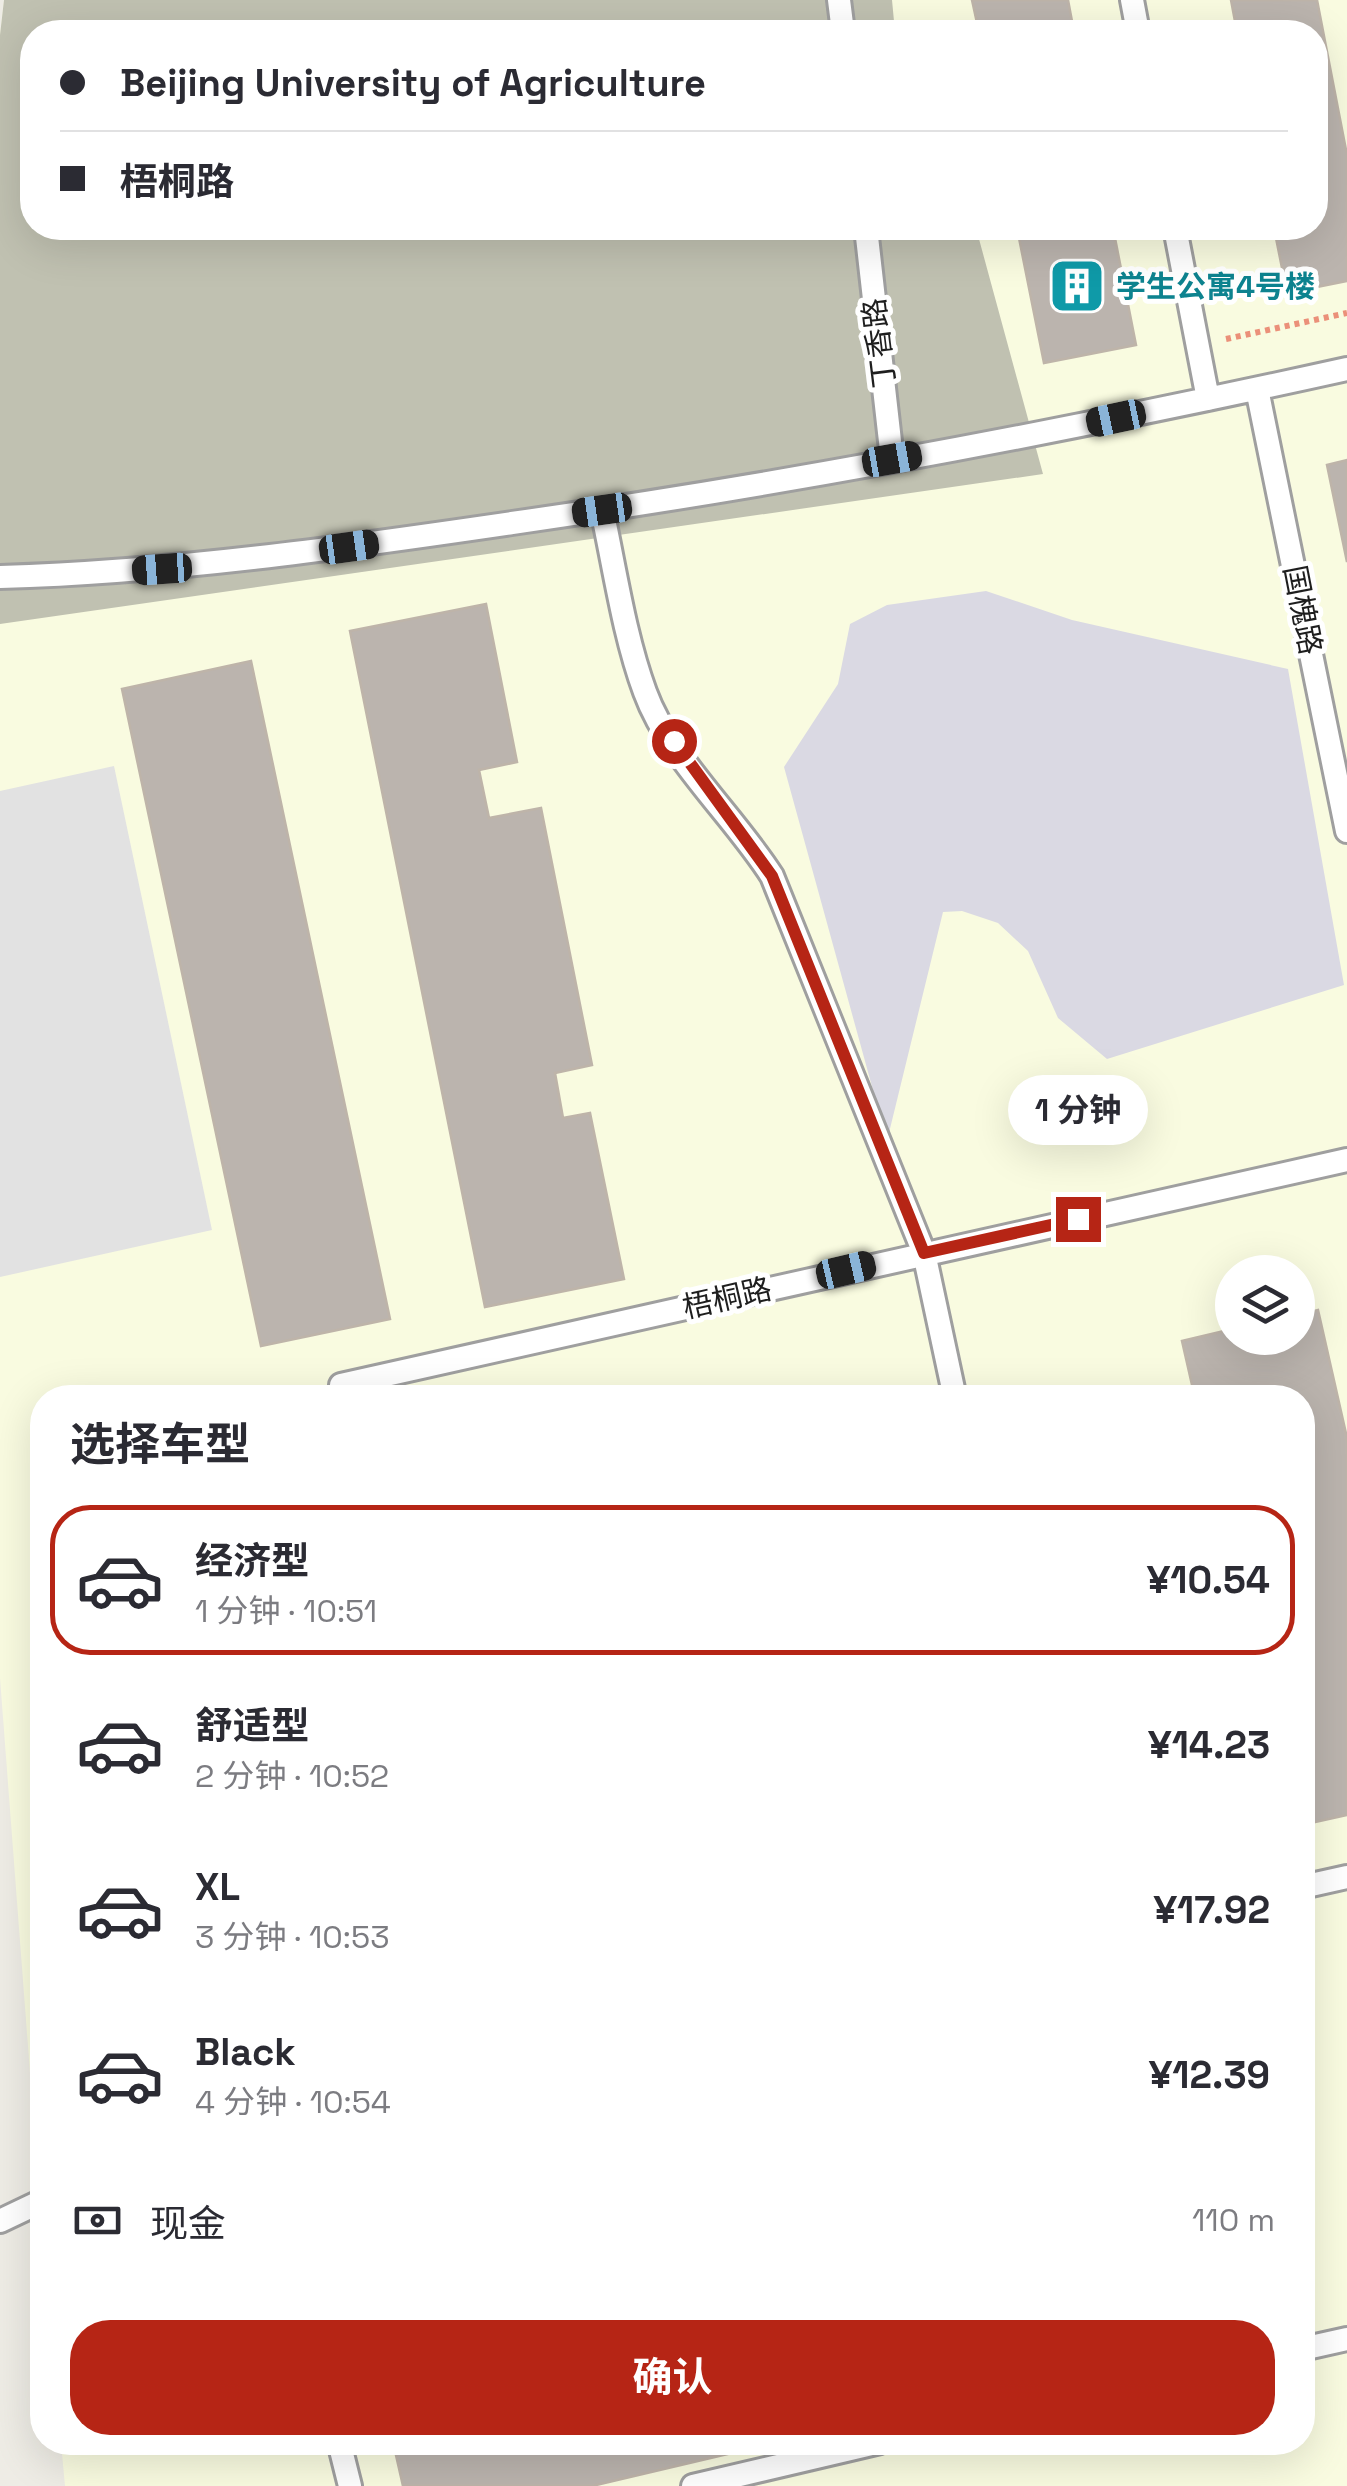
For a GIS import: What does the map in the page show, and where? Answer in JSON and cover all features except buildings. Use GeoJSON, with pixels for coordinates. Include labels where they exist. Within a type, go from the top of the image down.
{"type":"FeatureCollection","features":[{"type":"Feature","properties":{"kind":"lane","name":"丁香路"},"geometry":{"type":"LineString","coordinates":[[867,240],[892,459]]}},
{"type":"Feature","properties":{"kind":"lane"},"geometry":{"type":"LineString","coordinates":[[1177,240],[1208,399]]}},
{"type":"Feature","properties":{"kind":"lane"},"geometry":{"type":"LineString","coordinates":[[0,577],[200,567],[602,510],[892,459],[1347,369]]}},
{"type":"Feature","properties":{"kind":"lane","name":"国槐路"},"geometry":{"type":"LineString","coordinates":[[1257,389],[1347,831]]}},
{"type":"Feature","properties":{"kind":"lane"},"geometry":{"type":"LineString","coordinates":[[602,510],[645,694],[688,764],[746,835],[772,876],[924,1253],[952,1385]]}},
{"type":"Feature","properties":{"kind":"lane","name":"梧桐路"},"geometry":{"type":"LineString","coordinates":[[368,1385],[924,1253],[1347,1160]]}},
{"type":"Feature","properties":{"kind":"lane"},"geometry":{"type":"LineString","coordinates":[[1315,1884],[1347,1877]]}},
{"type":"Feature","properties":{"kind":"lane"},"geometry":{"type":"LineString","coordinates":[[0,2222],[30,2207]]}},
{"type":"Feature","properties":{"kind":"lane"},"geometry":{"type":"LineString","coordinates":[[1315,2346],[1347,2339]]}},
{"type":"Feature","properties":{"kind":"lane"},"geometry":{"type":"LineString","coordinates":[[342,2455],[350,2486]]}},
{"type":"Feature","properties":{"kind":"lane"},"geometry":{"type":"LineString","coordinates":[[693,2486],[825,2455]]}},
{"type":"Feature","properties":{"kind":"path"},"geometry":{"type":"LineString","coordinates":[[1198,345],[1347,313]]}},
{"type":"Feature","properties":{"kind":"shaded area"},"geometry":{"type":"Polygon","coordinates":[[[4,0],[1347,0],[1347,2486],[65,2486],[62,2455],[1315,2455],[1315,1385],[30,1385],[30,2073],[0,1678],[0,35],[4,0]]]}},
{"type":"Feature","properties":{"kind":"shaded area"},"geometry":{"type":"Polygon","coordinates":[[[4,0],[892,0],[894,20],[20,20],[20,240],[979,240],[1043,474],[0,624],[0,35],[4,0]]]}},
{"type":"Feature","properties":{"kind":"shaded area"},"geometry":{"type":"Polygon","coordinates":[[[986,591],[1072,620],[1288,669],[1344,985],[1107,1059],[1058,1018],[1028,951],[998,923],[962,911],[943,912],[887,1141],[784,767],[838,684],[850,624],[887,605],[986,591]]]}},
{"type":"Feature","properties":{"kind":"shaded area"},"geometry":{"type":"Polygon","coordinates":[[[114,766],[212,1230],[0,1277],[0,791],[114,766]]]}},
{"type":"Feature","properties":{"kind":"place","name":"学生公寓4号楼"},"geometry":{"type":"Point","coordinates":[1077,286]}},
{"type":"Feature","properties":{"kind":"route"},"geometry":{"type":"LineString","coordinates":[[674,741],[746,835],[772,876],[924,1253],[1078,1219]]}}]}
